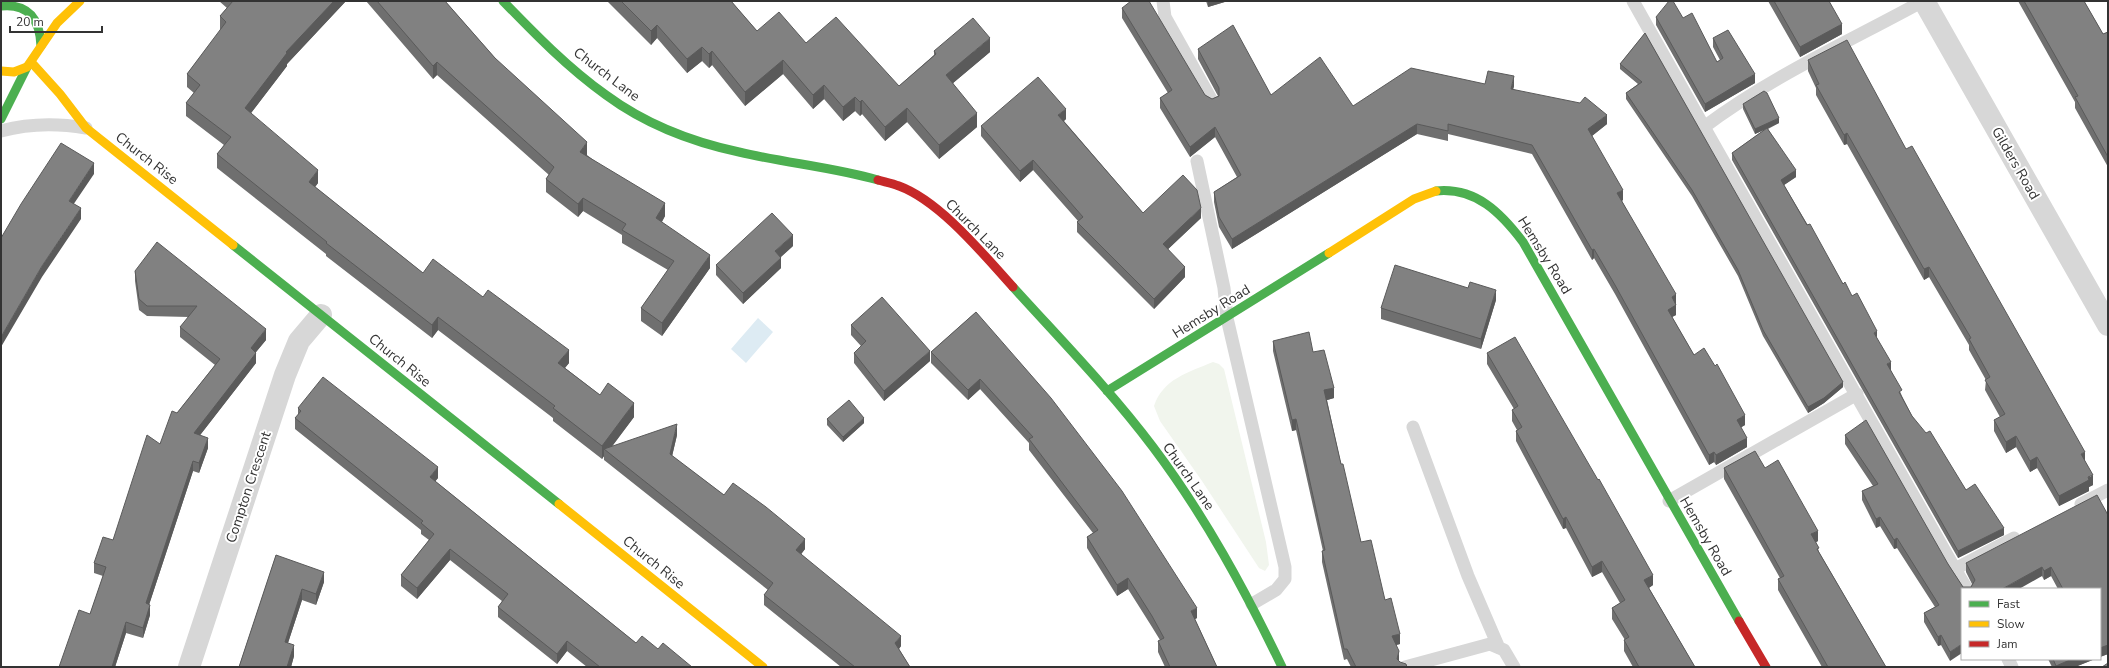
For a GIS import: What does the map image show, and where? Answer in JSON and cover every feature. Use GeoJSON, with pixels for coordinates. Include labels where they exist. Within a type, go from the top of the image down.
{"type":"FeatureCollection","features":[{"type":"Feature","properties":{"kind":"street"},"geometry":{"type":"LineString","coordinates":[[1,6],[19,6],[29,1]]}},
{"type":"Feature","properties":{"kind":"street"},"geometry":{"type":"LineString","coordinates":[[1,119],[29,65],[41,46],[57,23],[80,1]]}},
{"type":"Feature","properties":{"kind":"street","name":"Church Lane"},"geometry":{"type":"LineString","coordinates":[[503,1],[545,44],[600,90],[650,122],[694,139],[738,152],[854,173],[900,186],[935,207],[988,259],[1107,391],[1153,447],[1198,511],[1252,604],[1282,667]]}},
{"type":"Feature","properties":{"kind":"street","name":"Gilders Road"},"geometry":{"type":"LineString","coordinates":[[1923,1],[2108,326]]}},
{"type":"Feature","properties":{"kind":"street"},"geometry":{"type":"LineString","coordinates":[[19,6],[30,12],[38,22],[42,33],[41,46]]}},
{"type":"Feature","properties":{"kind":"street"},"geometry":{"type":"LineString","coordinates":[[1,71],[14,72],[29,65]]}},
{"type":"Feature","properties":{"kind":"street","name":"Church Rise"},"geometry":{"type":"LineString","coordinates":[[29,65],[60,94],[86,128],[763,667]]}},
{"type":"Feature","properties":{"kind":"street","name":"Hemsby Road"},"geometry":{"type":"LineString","coordinates":[[1107,391],[1227,318],[1414,198],[1437,191],[1460,193],[1485,201],[1504,216],[1523,242],[1669,501],[1766,667]]}},
{"type":"Feature","properties":{"kind":"street","name":"Compton Crescent"},"geometry":{"type":"LineString","coordinates":[[189,667],[285,375],[299,341],[321,315]]}},
{"type":"Feature","properties":{"kind":"lane"},"geometry":{"type":"LineString","coordinates":[[1163,1],[1165,17],[1212,101]]}},
{"type":"Feature","properties":{"kind":"lane"},"geometry":{"type":"LineString","coordinates":[[1633,1],[1966,588]]}},
{"type":"Feature","properties":{"kind":"lane"},"geometry":{"type":"LineString","coordinates":[[1704,127],[1731,107],[1765,86],[1923,1]]}},
{"type":"Feature","properties":{"kind":"lane"},"geometry":{"type":"LineString","coordinates":[[1,131],[18,126],[39,124],[62,124],[86,128]]}},
{"type":"Feature","properties":{"kind":"lane"},"geometry":{"type":"LineString","coordinates":[[1197,161],[1224,288],[1227,318],[1285,566],[1285,579],[1276,590],[1252,604]]}},
{"type":"Feature","properties":{"kind":"lane"},"geometry":{"type":"LineString","coordinates":[[1669,501],[1857,394]]}},
{"type":"Feature","properties":{"kind":"lane"},"geometry":{"type":"LineString","coordinates":[[1413,427],[1468,576],[1499,648]]}},
{"type":"Feature","properties":{"kind":"lane"},"geometry":{"type":"LineString","coordinates":[[2066,512],[2108,490]]}},
{"type":"Feature","properties":{"kind":"lane"},"geometry":{"type":"LineString","coordinates":[[1955,569],[2024,533]]}},
{"type":"Feature","properties":{"kind":"lane"},"geometry":{"type":"LineString","coordinates":[[1405,667],[1490,644],[1504,650],[1514,667]]}},
{"type":"Feature","properties":{"kind":"shaded area"},"geometry":{"type":"Polygon","coordinates":[[[758,318],[773,332],[746,363],[731,349],[758,318]]]}},
{"type":"Feature","properties":{"kind":"shaded area"},"geometry":{"type":"Polygon","coordinates":[[[1213,362],[1219,364],[1224,369],[1266,542],[1269,565],[1265,571],[1259,568],[1202,481],[1160,421],[1154,406],[1158,397],[1170,383],[1186,373],[1213,362]]]}},
{"type":"Feature","properties":{"kind":"building"},"geometry":{"type":"Polygon","coordinates":[[[233,1],[334,1],[286,52],[287,53],[245,108],[318,170],[309,182],[423,273],[433,259],[483,297],[488,290],[569,350],[558,363],[600,395],[608,383],[634,403],[602,446],[553,408],[555,406],[438,317],[432,325],[326,243],[327,242],[217,154],[231,137],[186,103],[200,85],[187,74],[226,22],[220,16],[233,1]]]}},
{"type":"Feature","properties":{"kind":"building"},"geometry":{"type":"Polygon","coordinates":[[[377,1],[445,1],[495,58],[587,142],[580,152],[665,203],[656,218],[710,255],[662,323],[641,308],[674,261],[622,230],[626,224],[583,198],[578,204],[546,179],[554,167],[437,62],[433,66],[377,1]]]}},
{"type":"Feature","properties":{"kind":"building"},"geometry":{"type":"Polygon","coordinates":[[[621,1],[731,1],[757,31],[779,12],[806,43],[836,17],[899,86],[936,54],[934,51],[973,18],[990,38],[946,75],[977,113],[939,145],[907,108],[885,127],[862,100],[860,102],[855,97],[843,107],[824,85],[813,95],[783,60],[745,92],[712,51],[709,54],[702,47],[687,59],[657,25],[651,31],[621,1]]]}},
{"type":"Feature","properties":{"kind":"building"},"geometry":{"type":"Polygon","coordinates":[[[1131,1],[1149,1],[1205,95],[1212,99],[1219,96],[1219,88],[1198,49],[1233,25],[1271,95],[1320,57],[1353,106],[1411,68],[1485,84],[1488,71],[1514,76],[1511,89],[1580,103],[1585,97],[1607,115],[1588,129],[1623,190],[1617,193],[1676,294],[1672,297],[1676,305],[1668,310],[1694,355],[1704,348],[1715,366],[1717,364],[1745,415],[1737,420],[1747,438],[1716,455],[1714,452],[1709,455],[1615,285],[1594,249],[1592,250],[1532,145],[1448,124],[1448,131],[1417,124],[1232,239],[1219,217],[1214,192],[1241,175],[1215,127],[1190,147],[1160,98],[1172,90],[1122,8],[1131,1]]]}},
{"type":"Feature","properties":{"kind":"building"},"geometry":{"type":"Polygon","coordinates":[[[1669,1],[1673,1],[1683,18],[1692,13],[1717,62],[1723,58],[1713,38],[1728,30],[1755,74],[1705,104],[1656,17],[1669,1]]]}},
{"type":"Feature","properties":{"kind":"building"},"geometry":{"type":"Polygon","coordinates":[[[1774,1],[1829,1],[1842,24],[1800,47],[1774,1]]]}},
{"type":"Feature","properties":{"kind":"building"},"geometry":{"type":"Polygon","coordinates":[[[2024,1],[2084,1],[2103,34],[2108,32],[2108,157],[2075,97],[2078,96],[2024,1]]]}},
{"type":"Feature","properties":{"kind":"building"},"geometry":{"type":"Polygon","coordinates":[[[1645,33],[1843,382],[1824,398],[1808,407],[1763,330],[1738,270],[1692,190],[1626,93],[1642,82],[1620,64],[1645,33]]]}},
{"type":"Feature","properties":{"kind":"building"},"geometry":{"type":"Polygon","coordinates":[[[1847,40],[1906,149],[1912,146],[2085,452],[2081,454],[2093,475],[2088,477],[2089,480],[2059,496],[2037,457],[2030,461],[2016,436],[2006,442],[1994,420],[2005,414],[1985,380],[1990,377],[1969,339],[1971,338],[1929,267],[1924,269],[1847,133],[1844,135],[1816,85],[1819,84],[1808,60],[1847,40]]]}},
{"type":"Feature","properties":{"kind":"building"},"geometry":{"type":"Polygon","coordinates":[[[1038,77],[1066,109],[1058,115],[1143,213],[1183,175],[1197,190],[1201,208],[1163,244],[1185,267],[1154,299],[1077,222],[1083,217],[1033,160],[1020,171],[981,126],[1038,77]]]}},
{"type":"Feature","properties":{"kind":"building"},"geometry":{"type":"Polygon","coordinates":[[[1764,91],[1767,93],[1779,118],[1755,129],[1743,104],[1764,91]]]}},
{"type":"Feature","properties":{"kind":"building"},"geometry":{"type":"Polygon","coordinates":[[[1767,128],[1796,170],[1781,180],[1807,225],[1810,224],[1843,284],[1845,282],[1852,296],[1857,293],[1877,331],[1874,333],[1891,362],[1887,364],[1902,390],[1899,392],[1912,416],[1926,433],[1930,431],[1966,490],[1975,484],[2004,528],[1958,551],[1732,153],[1767,128]]]}},
{"type":"Feature","properties":{"kind":"building"},"geometry":{"type":"Polygon","coordinates":[[[61,143],[94,163],[69,201],[81,208],[42,266],[1,337],[1,238],[21,204],[61,143]]]}},
{"type":"Feature","properties":{"kind":"building"},"geometry":{"type":"Polygon","coordinates":[[[772,213],[793,235],[775,251],[781,258],[743,293],[716,265],[772,213]]]}},
{"type":"Feature","properties":{"kind":"building"},"geometry":{"type":"Polygon","coordinates":[[[157,242],[266,329],[251,348],[256,353],[194,433],[208,438],[199,463],[193,461],[146,603],[150,605],[143,628],[126,622],[112,667],[59,667],[79,610],[90,614],[106,567],[94,563],[103,537],[113,540],[147,435],[160,444],[172,411],[177,413],[220,359],[180,327],[197,306],[147,306],[139,299],[135,271],[157,242]]]}},
{"type":"Feature","properties":{"kind":"building"},"geometry":{"type":"Polygon","coordinates":[[[1395,265],[1468,288],[1470,282],[1496,290],[1481,339],[1381,308],[1395,265]]]}},
{"type":"Feature","properties":{"kind":"building"},"geometry":{"type":"Polygon","coordinates":[[[882,297],[930,351],[884,391],[854,353],[866,341],[851,325],[882,297]]]}},
{"type":"Feature","properties":{"kind":"building"},"geometry":{"type":"Polygon","coordinates":[[[976,312],[1051,398],[1122,491],[1197,608],[1191,611],[1217,667],[1170,667],[1158,641],[1164,638],[1152,616],[1128,578],[1117,585],[1087,537],[1098,530],[1029,439],[1033,437],[980,379],[968,390],[931,352],[976,312]]]}},
{"type":"Feature","properties":{"kind":"building"},"geometry":{"type":"Polygon","coordinates":[[[1309,332],[1313,352],[1324,350],[1334,388],[1324,390],[1361,542],[1371,540],[1385,600],[1391,598],[1400,634],[1392,636],[1399,651],[1397,659],[1406,664],[1407,667],[1356,667],[1347,649],[1344,649],[1322,551],[1325,550],[1296,419],[1292,420],[1273,341],[1309,332]]]}},
{"type":"Feature","properties":{"kind":"building"},"geometry":{"type":"Polygon","coordinates":[[[1515,337],[1598,480],[1599,479],[1653,575],[1644,580],[1695,667],[1639,667],[1624,640],[1629,637],[1612,608],[1625,600],[1602,561],[1592,567],[1566,517],[1563,519],[1516,431],[1522,427],[1512,410],[1518,406],[1487,353],[1515,337]]]}},
{"type":"Feature","properties":{"kind":"building"},"geometry":{"type":"Polygon","coordinates":[[[323,377],[438,467],[430,477],[636,643],[642,636],[658,649],[663,643],[692,667],[600,667],[567,641],[557,654],[498,607],[508,594],[450,549],[417,588],[401,575],[434,534],[421,523],[423,521],[295,418],[301,411],[298,408],[323,377]]]}},
{"type":"Feature","properties":{"kind":"building"},"geometry":{"type":"Polygon","coordinates":[[[849,400],[864,418],[843,437],[827,419],[849,400]]]}},
{"type":"Feature","properties":{"kind":"building"},"geometry":{"type":"Polygon","coordinates":[[[1866,420],[1948,564],[1963,587],[1971,587],[1975,580],[1966,563],[2097,495],[2108,515],[2108,645],[2101,648],[2101,588],[2062,588],[2051,567],[2044,571],[2042,567],[2004,588],[1961,588],[1961,645],[1950,652],[1941,635],[1938,637],[1924,613],[1939,605],[1897,538],[1894,540],[1880,517],[1876,519],[1862,491],[1878,484],[1845,435],[1866,420]]]}},
{"type":"Feature","properties":{"kind":"building"},"geometry":{"type":"Polygon","coordinates":[[[677,424],[670,454],[724,495],[733,483],[766,507],[805,539],[796,550],[901,636],[895,643],[910,667],[855,667],[764,595],[773,583],[604,449],[677,424]]]}},
{"type":"Feature","properties":{"kind":"building"},"geometry":{"type":"Polygon","coordinates":[[[1755,451],[1765,468],[1778,460],[1818,531],[1811,534],[1819,548],[1817,549],[1886,667],[1828,667],[1778,579],[1784,576],[1724,468],[1755,451]]]}},
{"type":"Feature","properties":{"kind":"building"},"geometry":{"type":"Polygon","coordinates":[[[276,555],[324,572],[316,594],[302,589],[285,642],[294,645],[287,667],[239,667],[276,555]]]}},
{"type":"Feature","properties":{"kind":"building"},"geometry":{"type":"Polygon","coordinates":[[[2053,660],[2070,660],[2056,666],[2053,660]]]}},
{"type":"Feature","properties":{"kind":"building"},"geometry":{"type":"Polygon","coordinates":[[[2108,663],[2108,667],[2102,667],[2108,663]]]}},
{"type":"Feature","properties":{"kind":"traffic: fast"},"geometry":{"type":"LineString","coordinates":[[503,1],[578,74],[621,105],[652,123],[686,137],[721,148],[878,180]]}},
{"type":"Feature","properties":{"kind":"traffic: fast"},"geometry":{"type":"LineString","coordinates":[[1,6],[19,7],[26,10],[31,15],[38,28],[41,46]]}},
{"type":"Feature","properties":{"kind":"traffic: fast"},"geometry":{"type":"LineString","coordinates":[[1,119],[27,67]]}},
{"type":"Feature","properties":{"kind":"traffic: fast"},"geometry":{"type":"LineString","coordinates":[[1436,191],[1463,193],[1486,204],[1506,221],[1523,242],[1739,621]]}},
{"type":"Feature","properties":{"kind":"traffic: fast"},"geometry":{"type":"LineString","coordinates":[[233,245],[559,504]]}},
{"type":"Feature","properties":{"kind":"traffic: fast"},"geometry":{"type":"LineString","coordinates":[[1107,391],[1329,253]]}},
{"type":"Feature","properties":{"kind":"traffic: fast"},"geometry":{"type":"LineString","coordinates":[[1013,287],[1120,406],[1172,473],[1207,527],[1239,582],[1282,667]]}},
{"type":"Feature","properties":{"kind":"traffic: slow"},"geometry":{"type":"LineString","coordinates":[[1,71],[14,72],[27,67],[57,23],[80,1]]}},
{"type":"Feature","properties":{"kind":"traffic: slow"},"geometry":{"type":"LineString","coordinates":[[32,63],[60,94],[86,128],[233,245]]}},
{"type":"Feature","properties":{"kind":"traffic: slow"},"geometry":{"type":"LineString","coordinates":[[1329,253],[1414,199],[1436,191]]}},
{"type":"Feature","properties":{"kind":"traffic: slow"},"geometry":{"type":"LineString","coordinates":[[559,504],[763,667]]}},
{"type":"Feature","properties":{"kind":"traffic: jam"},"geometry":{"type":"LineString","coordinates":[[878,180],[899,186],[914,193],[930,204],[960,230],[1013,287]]}},
{"type":"Feature","properties":{"kind":"traffic: jam"},"geometry":{"type":"LineString","coordinates":[[1739,621],[1766,667]]}}]}
